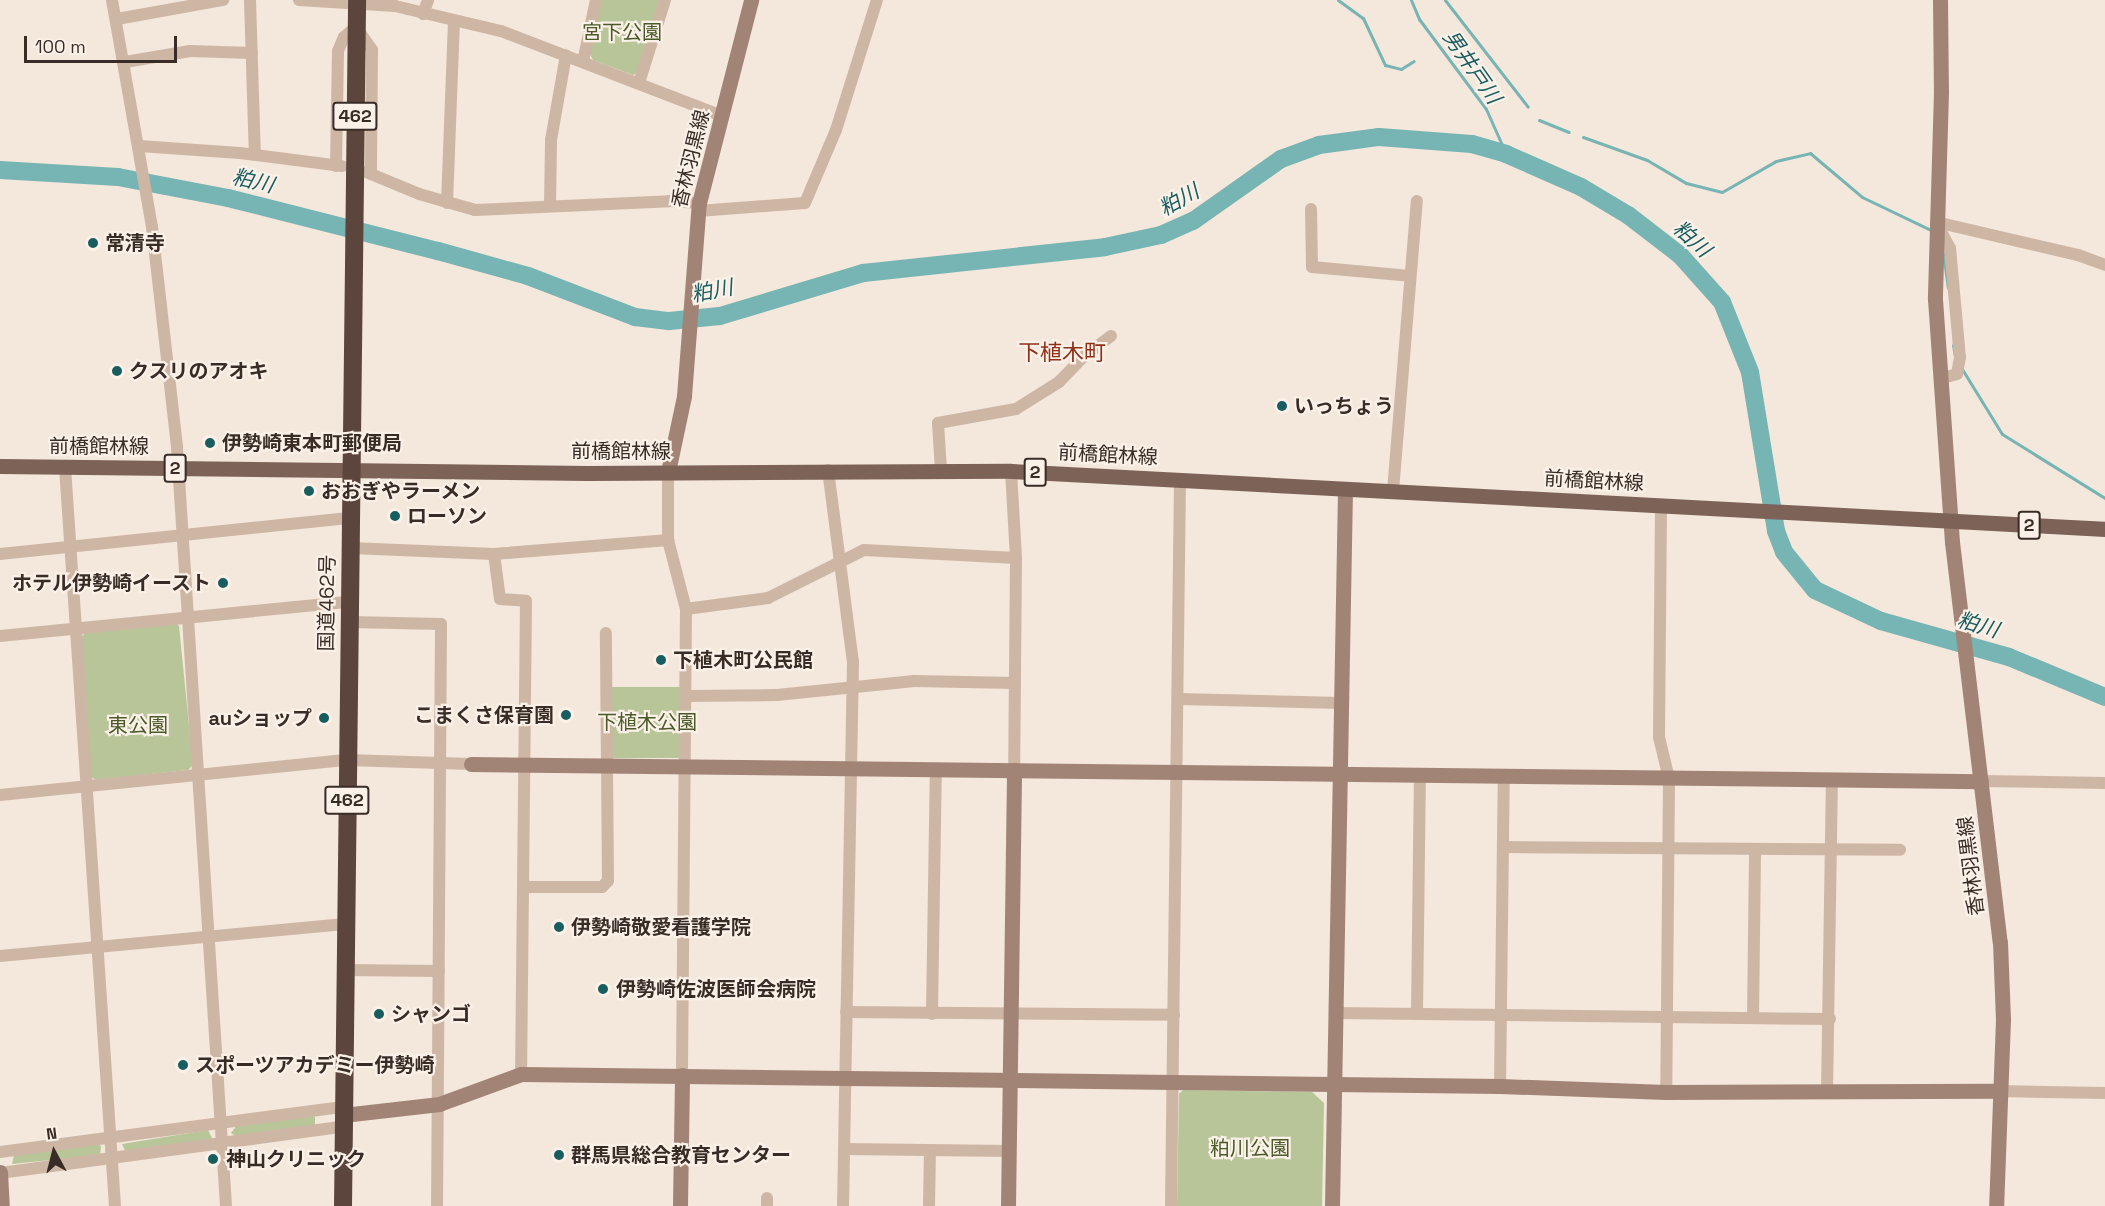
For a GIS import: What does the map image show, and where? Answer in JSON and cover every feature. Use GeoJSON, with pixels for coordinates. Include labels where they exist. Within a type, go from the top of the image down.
{"type":"FeatureCollection","features":[{"type":"Feature","properties":{"kind":"highway","name":"国道462号"},"geometry":{"type":"LineString","coordinates":[[343,1206],[357,2]]}},
{"type":"Feature","properties":{"kind":"main road","name":"前橋館林線"},"geometry":{"type":"LineString","coordinates":[[0,466],[668,472],[1011,471],[1804,512],[1952,522],[2105,528]]}},
{"type":"Feature","properties":{"kind":"street"},"geometry":{"type":"LineString","coordinates":[[112,0],[125,62],[152,227],[177,468],[226,1206]]}},
{"type":"Feature","properties":{"kind":"street"},"geometry":{"type":"LineString","coordinates":[[117,19],[223,0]]}},
{"type":"Feature","properties":{"kind":"street"},"geometry":{"type":"LineString","coordinates":[[250,0],[255,155]]}},
{"type":"Feature","properties":{"kind":"street"},"geometry":{"type":"LineString","coordinates":[[299,0],[395,6],[501,31],[723,116]]}},
{"type":"Feature","properties":{"kind":"street"},"geometry":{"type":"LineString","coordinates":[[423,14],[428,0]]}},
{"type":"Feature","properties":{"kind":"street"},"geometry":{"type":"LineString","coordinates":[[583,62],[596,0]]}},
{"type":"Feature","properties":{"kind":"street"},"geometry":{"type":"LineString","coordinates":[[639,83],[665,0]]}},
{"type":"Feature","properties":{"kind":"street","name":"香林羽黒線"},"geometry":{"type":"LineString","coordinates":[[668,472],[684,399],[698,207],[751,0]]}},
{"type":"Feature","properties":{"kind":"street"},"geometry":{"type":"LineString","coordinates":[[139,149],[255,155],[339,166],[338,67],[340,43],[356,27],[372,51],[369,173],[447,203],[476,210],[670,201],[698,207],[806,203],[836,130],[877,0]]}},
{"type":"Feature","properties":{"kind":"street","name":"香林羽黒線"},"geometry":{"type":"LineString","coordinates":[[1940,0],[1941,92],[1935,299],[1959,597],[1982,781],[2003,981],[1996,1206]]}},
{"type":"Feature","properties":{"kind":"street"},"geometry":{"type":"LineString","coordinates":[[447,203],[454,20]]}},
{"type":"Feature","properties":{"kind":"street"},"geometry":{"type":"LineString","coordinates":[[125,62],[190,51],[252,52]]}},
{"type":"Feature","properties":{"kind":"street"},"geometry":{"type":"LineString","coordinates":[[550,206],[551,140],[566,55]]}},
{"type":"Feature","properties":{"kind":"street"},"geometry":{"type":"LineString","coordinates":[[1393,491],[1417,201]]}},
{"type":"Feature","properties":{"kind":"street"},"geometry":{"type":"LineString","coordinates":[[1311,209],[1312,267],[1410,276]]}},
{"type":"Feature","properties":{"kind":"street"},"geometry":{"type":"LineString","coordinates":[[1936,222],[2078,255],[2105,265]]}},
{"type":"Feature","properties":{"kind":"street"},"geometry":{"type":"LineString","coordinates":[[1936,222],[1950,248],[1960,357],[1957,374],[1940,379]]}},
{"type":"Feature","properties":{"kind":"street"},"geometry":{"type":"LineString","coordinates":[[941,470],[938,423],[1016,409],[1059,382],[1083,357],[1111,336]]}},
{"type":"Feature","properties":{"kind":"street"},"geometry":{"type":"LineString","coordinates":[[65,467],[115,1206]]}},
{"type":"Feature","properties":{"kind":"street"},"geometry":{"type":"LineString","coordinates":[[828,470],[841,561],[853,688],[848,768],[843,1206]]}},
{"type":"Feature","properties":{"kind":"street"},"geometry":{"type":"LineString","coordinates":[[1008,1206],[1016,558],[1011,471]]}},
{"type":"Feature","properties":{"kind":"street"},"geometry":{"type":"LineString","coordinates":[[668,472],[668,540],[686,609],[680,1206]]}},
{"type":"Feature","properties":{"kind":"street"},"geometry":{"type":"LineString","coordinates":[[1171,1206],[1180,479]]}},
{"type":"Feature","properties":{"kind":"street"},"geometry":{"type":"LineString","coordinates":[[1332,1206],[1345,489]]}},
{"type":"Feature","properties":{"kind":"street"},"geometry":{"type":"LineString","coordinates":[[1661,506],[1659,737],[1669,779],[1666,1092]]}},
{"type":"Feature","properties":{"kind":"street"},"geometry":{"type":"LineString","coordinates":[[0,554],[351,518]]}},
{"type":"Feature","properties":{"kind":"street"},"geometry":{"type":"LineString","coordinates":[[351,548],[494,554],[668,540]]}},
{"type":"Feature","properties":{"kind":"street"},"geometry":{"type":"LineString","coordinates":[[686,609],[768,598],[864,550],[1016,558]]}},
{"type":"Feature","properties":{"kind":"street"},"geometry":{"type":"LineString","coordinates":[[494,554],[500,599],[526,601],[521,1074]]}},
{"type":"Feature","properties":{"kind":"street"},"geometry":{"type":"LineString","coordinates":[[0,636],[349,602]]}},
{"type":"Feature","properties":{"kind":"street"},"geometry":{"type":"LineString","coordinates":[[349,621],[441,624],[439,1104],[436,1206]]}},
{"type":"Feature","properties":{"kind":"street"},"geometry":{"type":"LineString","coordinates":[[523,887],[602,887],[608,881],[606,633]]}},
{"type":"Feature","properties":{"kind":"street"},"geometry":{"type":"LineString","coordinates":[[686,696],[777,695],[914,681],[1015,683]]}},
{"type":"Feature","properties":{"kind":"street"},"geometry":{"type":"LineString","coordinates":[[1179,699],[1342,703]]}},
{"type":"Feature","properties":{"kind":"street"},"geometry":{"type":"LineString","coordinates":[[0,795],[348,760],[471,764],[2105,783]]}},
{"type":"Feature","properties":{"kind":"street"},"geometry":{"type":"LineString","coordinates":[[932,1014],[936,769]]}},
{"type":"Feature","properties":{"kind":"street"},"geometry":{"type":"LineString","coordinates":[[1417,1014],[1420,776]]}},
{"type":"Feature","properties":{"kind":"street"},"geometry":{"type":"LineString","coordinates":[[1500,1086],[1504,777]]}},
{"type":"Feature","properties":{"kind":"street"},"geometry":{"type":"LineString","coordinates":[[1827,1093],[1830,1019],[1832,780]]}},
{"type":"Feature","properties":{"kind":"street"},"geometry":{"type":"LineString","coordinates":[[1504,847],[1900,850]]}},
{"type":"Feature","properties":{"kind":"street"},"geometry":{"type":"LineString","coordinates":[[1753,1018],[1755,849]]}},
{"type":"Feature","properties":{"kind":"street"},"geometry":{"type":"LineString","coordinates":[[0,956],[345,924]]}},
{"type":"Feature","properties":{"kind":"street"},"geometry":{"type":"LineString","coordinates":[[345,970],[439,971]]}},
{"type":"Feature","properties":{"kind":"street"},"geometry":{"type":"LineString","coordinates":[[846,1012],[1174,1015]]}},
{"type":"Feature","properties":{"kind":"street"},"geometry":{"type":"LineString","coordinates":[[1335,1013],[1830,1019]]}},
{"type":"Feature","properties":{"kind":"street"},"geometry":{"type":"LineString","coordinates":[[0,1152],[111,1137],[221,1125],[343,1116],[439,1104],[521,1074],[1334,1083],[1666,1092],[2105,1093]]}},
{"type":"Feature","properties":{"kind":"street"},"geometry":{"type":"LineString","coordinates":[[2,1206],[0,1173],[222,1144],[343,1116]]}},
{"type":"Feature","properties":{"kind":"street"},"geometry":{"type":"LineString","coordinates":[[844,1149],[1009,1150]]}},
{"type":"Feature","properties":{"kind":"street"},"geometry":{"type":"LineString","coordinates":[[929,1206],[930,1151]]}},
{"type":"Feature","properties":{"kind":"green space","name":"宮下公園"},"geometry":{"type":"Polygon","coordinates":[[[600,0],[662,0],[638,73],[633,75],[593,60],[590,54],[600,0]]]}},
{"type":"Feature","properties":{"kind":"green space","name":"東公園"},"geometry":{"type":"Polygon","coordinates":[[[175,623],[179,626],[193,765],[188,770],[96,780],[91,777],[81,638],[85,633],[175,623]]]}},
{"type":"Feature","properties":{"kind":"green space","name":"下植木公園"},"geometry":{"type":"Polygon","coordinates":[[[612,687],[682,687],[682,758],[612,758],[612,687]]]}},
{"type":"Feature","properties":{"kind":"green space","name":"粕川公園"},"geometry":{"type":"Polygon","coordinates":[[[1183,1090],[1312,1092],[1324,1103],[1322,1206],[1177,1206],[1179,1094],[1183,1090]]]}},
{"type":"Feature","properties":{"kind":"green space"},"geometry":{"type":"Polygon","coordinates":[[[310,1115],[315,1117],[315,1126],[238,1138],[231,1133],[237,1125],[310,1115]]]}},
{"type":"Feature","properties":{"kind":"green space"},"geometry":{"type":"Polygon","coordinates":[[[208,1130],[212,1138],[207,1142],[126,1153],[122,1144],[208,1130]]]}},
{"type":"Feature","properties":{"kind":"green space"},"geometry":{"type":"Polygon","coordinates":[[[97,1144],[101,1146],[100,1155],[12,1164],[14,1155],[97,1144]]]}},
{"type":"Feature","properties":{"kind":"waterway"},"geometry":{"type":"LineString","coordinates":[[1338,0],[1363,18],[1385,65],[1401,69],[1414,61]]}},
{"type":"Feature","properties":{"kind":"waterway","name":"男井戸川"},"geometry":{"type":"LineString","coordinates":[[1411,0],[1419,19],[1486,109],[1506,154]]}},
{"type":"Feature","properties":{"kind":"waterway"},"geometry":{"type":"LineString","coordinates":[[1445,0],[1528,107]]}},
{"type":"Feature","properties":{"kind":"waterway"},"geometry":{"type":"LineString","coordinates":[[1539,120],[1569,132]]}},
{"type":"Feature","properties":{"kind":"waterway","name":"粕川"},"geometry":{"type":"LineString","coordinates":[[0,170],[118,177],[228,198],[528,276],[635,317],[669,321],[720,316],[863,273],[1105,247],[1161,235],[1193,221],[1281,159],[1319,145],[1379,137],[1472,144],[1506,154],[1581,187],[1628,215],[1680,255],[1722,302],[1750,372],[1776,531],[1784,552],[1815,590],[1881,621],[2009,657],[2105,697]]}},
{"type":"Feature","properties":{"kind":"waterway"},"geometry":{"type":"LineString","coordinates":[[1583,137],[1647,160],[1686,183],[1722,192],[1776,161],[1810,153],[1862,197],[1931,230]]}},
{"type":"Feature","properties":{"kind":"waterway"},"geometry":{"type":"LineString","coordinates":[[1943,253],[1948,288]]}},
{"type":"Feature","properties":{"kind":"waterway"},"geometry":{"type":"LineString","coordinates":[[1953,345],[1956,362]]}},
{"type":"Feature","properties":{"kind":"waterway"},"geometry":{"type":"LineString","coordinates":[[1962,369],[2002,434],[2105,498]]}},
{"type":"Feature","properties":{"kind":"place","name":"常清寺"},"geometry":{"type":"Point","coordinates":[93,243]}},
{"type":"Feature","properties":{"kind":"place","name":"クスリのアオキ"},"geometry":{"type":"Point","coordinates":[117,371]}},
{"type":"Feature","properties":{"kind":"place","name":"いっちょう"},"geometry":{"type":"Point","coordinates":[1282,406]}},
{"type":"Feature","properties":{"kind":"place","name":"伊勢崎東本町郵便局"},"geometry":{"type":"Point","coordinates":[210,443]}},
{"type":"Feature","properties":{"kind":"place","name":"おおぎやラーメン"},"geometry":{"type":"Point","coordinates":[309,491]}},
{"type":"Feature","properties":{"kind":"place","name":"ローソン"},"geometry":{"type":"Point","coordinates":[395,516]}},
{"type":"Feature","properties":{"kind":"place","name":"ホテル伊勢崎イースト"},"geometry":{"type":"Point","coordinates":[223,583]}},
{"type":"Feature","properties":{"kind":"place","name":"下植木町公民館"},"geometry":{"type":"Point","coordinates":[661,660]}},
{"type":"Feature","properties":{"kind":"place","name":"こまくさ保育園"},"geometry":{"type":"Point","coordinates":[566,715]}},
{"type":"Feature","properties":{"kind":"place","name":"auショップ"},"geometry":{"type":"Point","coordinates":[324,718]}},
{"type":"Feature","properties":{"kind":"place","name":"伊勢崎敬愛看護学院"},"geometry":{"type":"Point","coordinates":[559,927]}},
{"type":"Feature","properties":{"kind":"place","name":"伊勢崎佐波医師会病院"},"geometry":{"type":"Point","coordinates":[603,989]}},
{"type":"Feature","properties":{"kind":"place","name":"シャンゴ"},"geometry":{"type":"Point","coordinates":[379,1014]}},
{"type":"Feature","properties":{"kind":"place","name":"スポーツアカデミー伊勢崎"},"geometry":{"type":"Point","coordinates":[183,1065]}},
{"type":"Feature","properties":{"kind":"place","name":"群馬県総合教育センター"},"geometry":{"type":"Point","coordinates":[559,1155]}},
{"type":"Feature","properties":{"kind":"place","name":"神山クリニック"},"geometry":{"type":"Point","coordinates":[213,1159]}},
{"type":"Feature","properties":{"kind":"district","name":"下植木町"},"geometry":{"type":"Point","coordinates":[1062,353]}}]}
